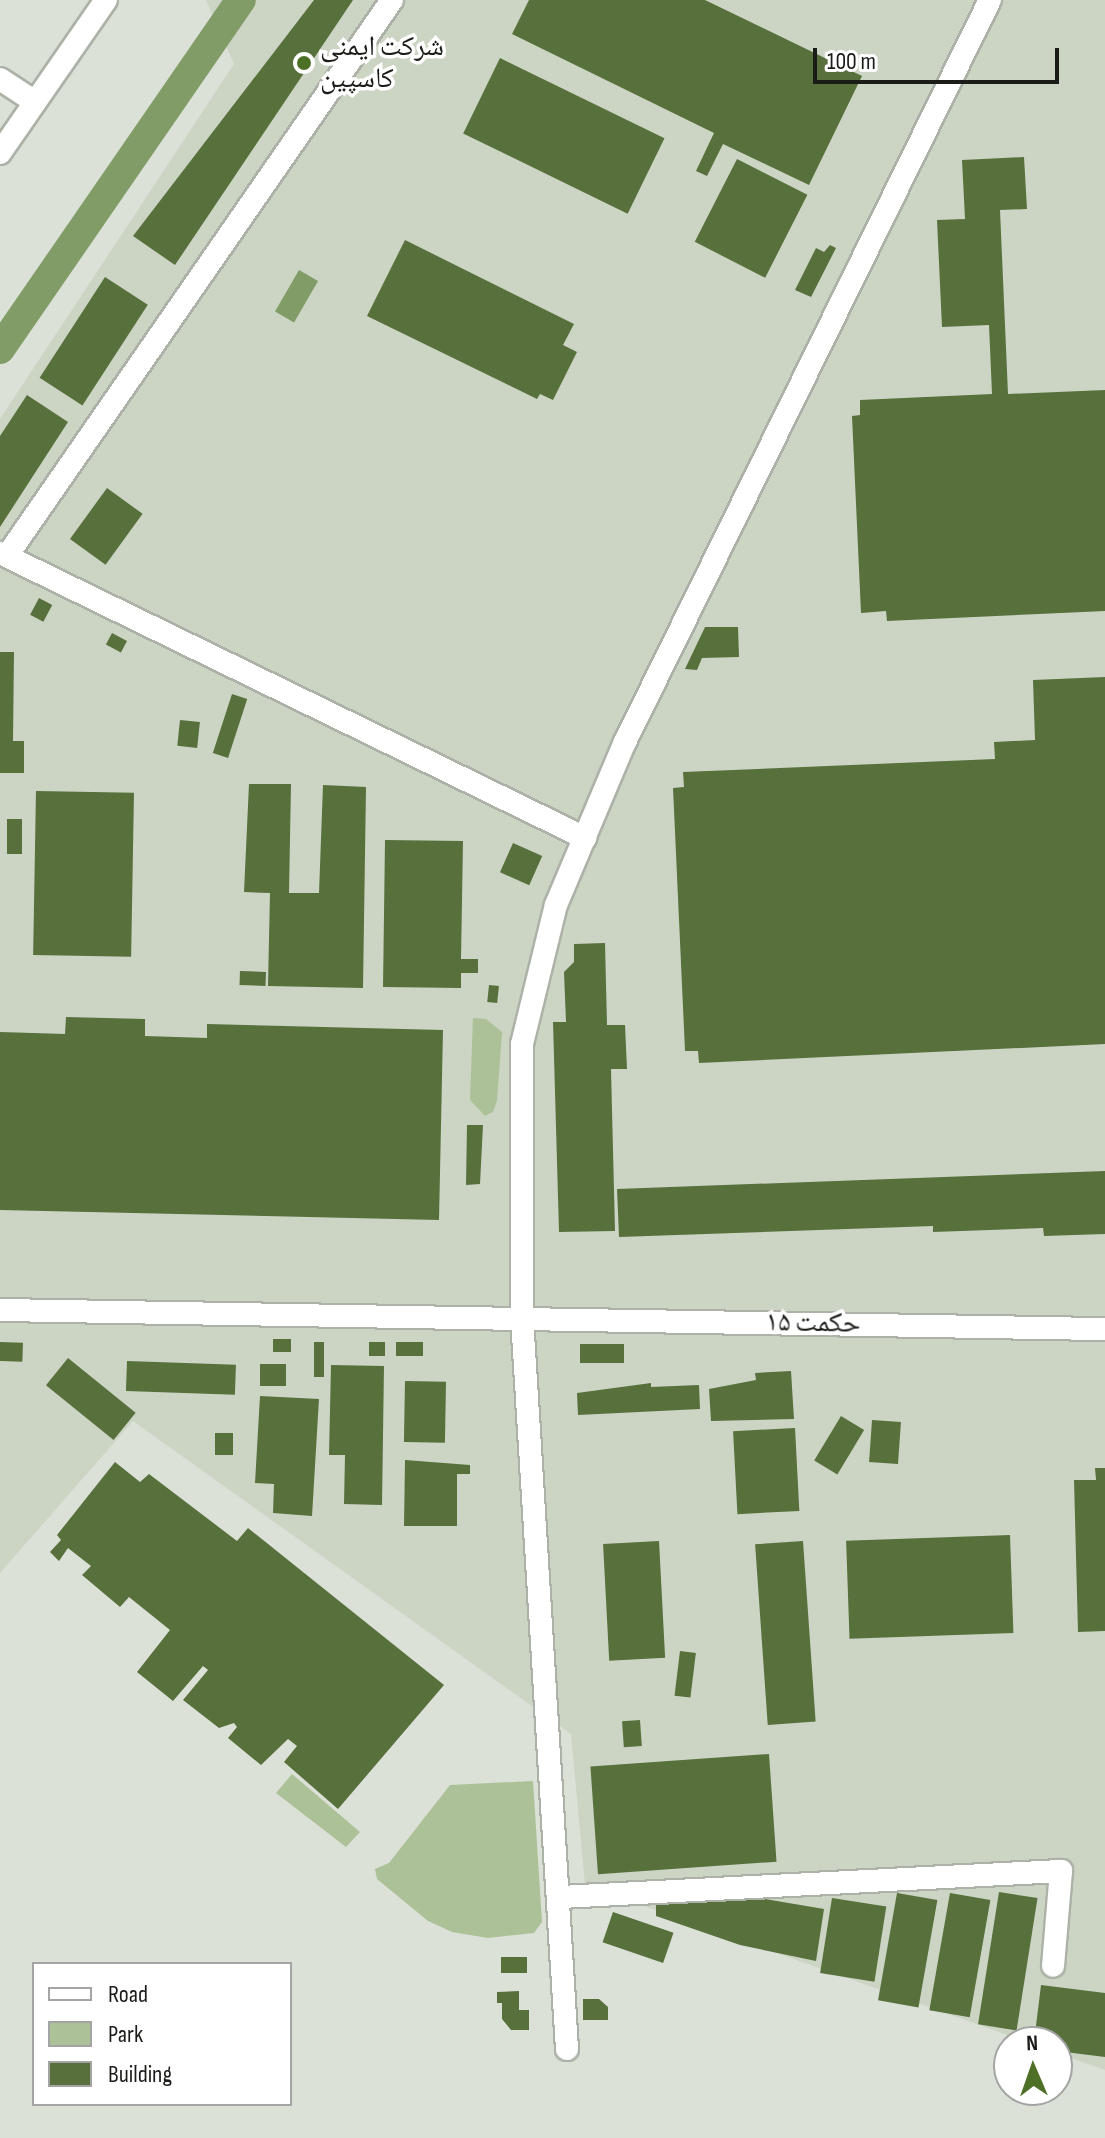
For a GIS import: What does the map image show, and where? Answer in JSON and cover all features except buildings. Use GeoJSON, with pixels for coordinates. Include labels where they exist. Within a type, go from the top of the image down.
{"type":"FeatureCollection","features":[{"type":"Feature","properties":{"kind":"street"},"geometry":{"type":"LineString","coordinates":[[0,153],[106,0]]}},
{"type":"Feature","properties":{"kind":"street"},"geometry":{"type":"LineString","coordinates":[[392,0],[4,554],[585,838]]}},
{"type":"Feature","properties":{"kind":"street"},"geometry":{"type":"LineString","coordinates":[[567,2049],[561,1897],[522,1317],[522,1044],[556,905],[625,742],[990,0]]}},
{"type":"Feature","properties":{"kind":"street"},"geometry":{"type":"LineString","coordinates":[[0,79],[35,102]]}},
{"type":"Feature","properties":{"kind":"street","name":"حکمت ۱۵"},"geometry":{"type":"LineString","coordinates":[[0,1310],[1105,1329]]}},
{"type":"Feature","properties":{"kind":"street"},"geometry":{"type":"LineString","coordinates":[[561,1897],[1061,1871],[1053,1966]]}},
{"type":"Feature","properties":{"kind":"shaded area"},"geometry":{"type":"Polygon","coordinates":[[[206,0],[1105,0],[1105,2070],[1073,2059],[1073,2026],[993,2026],[993,2030],[585,1885],[571,1734],[133,1421],[0,1573],[0,419],[234,64],[206,0]]]}},
{"type":"Feature","properties":{"kind":"shaded area"},"geometry":{"type":"Polygon","coordinates":[[[299,270],[318,281],[294,323],[275,312],[299,270]]]}},
{"type":"Feature","properties":{"kind":"green space"},"geometry":{"type":"Polygon","coordinates":[[[473,1018],[486,1019],[502,1032],[497,1101],[493,1112],[485,1116],[470,1100],[473,1018]]]}},
{"type":"Feature","properties":{"kind":"green space"},"geometry":{"type":"Polygon","coordinates":[[[292,1774],[360,1832],[346,1847],[276,1793],[292,1774]]]}},
{"type":"Feature","properties":{"kind":"green space"},"geometry":{"type":"Polygon","coordinates":[[[533,1781],[542,1922],[534,1933],[488,1938],[452,1932],[428,1921],[377,1879],[375,1869],[389,1863],[450,1785],[533,1781]]]}},
{"type":"Feature","properties":{"kind":"waterway"},"geometry":{"type":"LineString","coordinates":[[0,349],[241,0]]}},
{"type":"Feature","properties":{"kind":"place","name":"شرکت ایمنی کاسپین"},"geometry":{"type":"Point","coordinates":[304,63]}}]}
